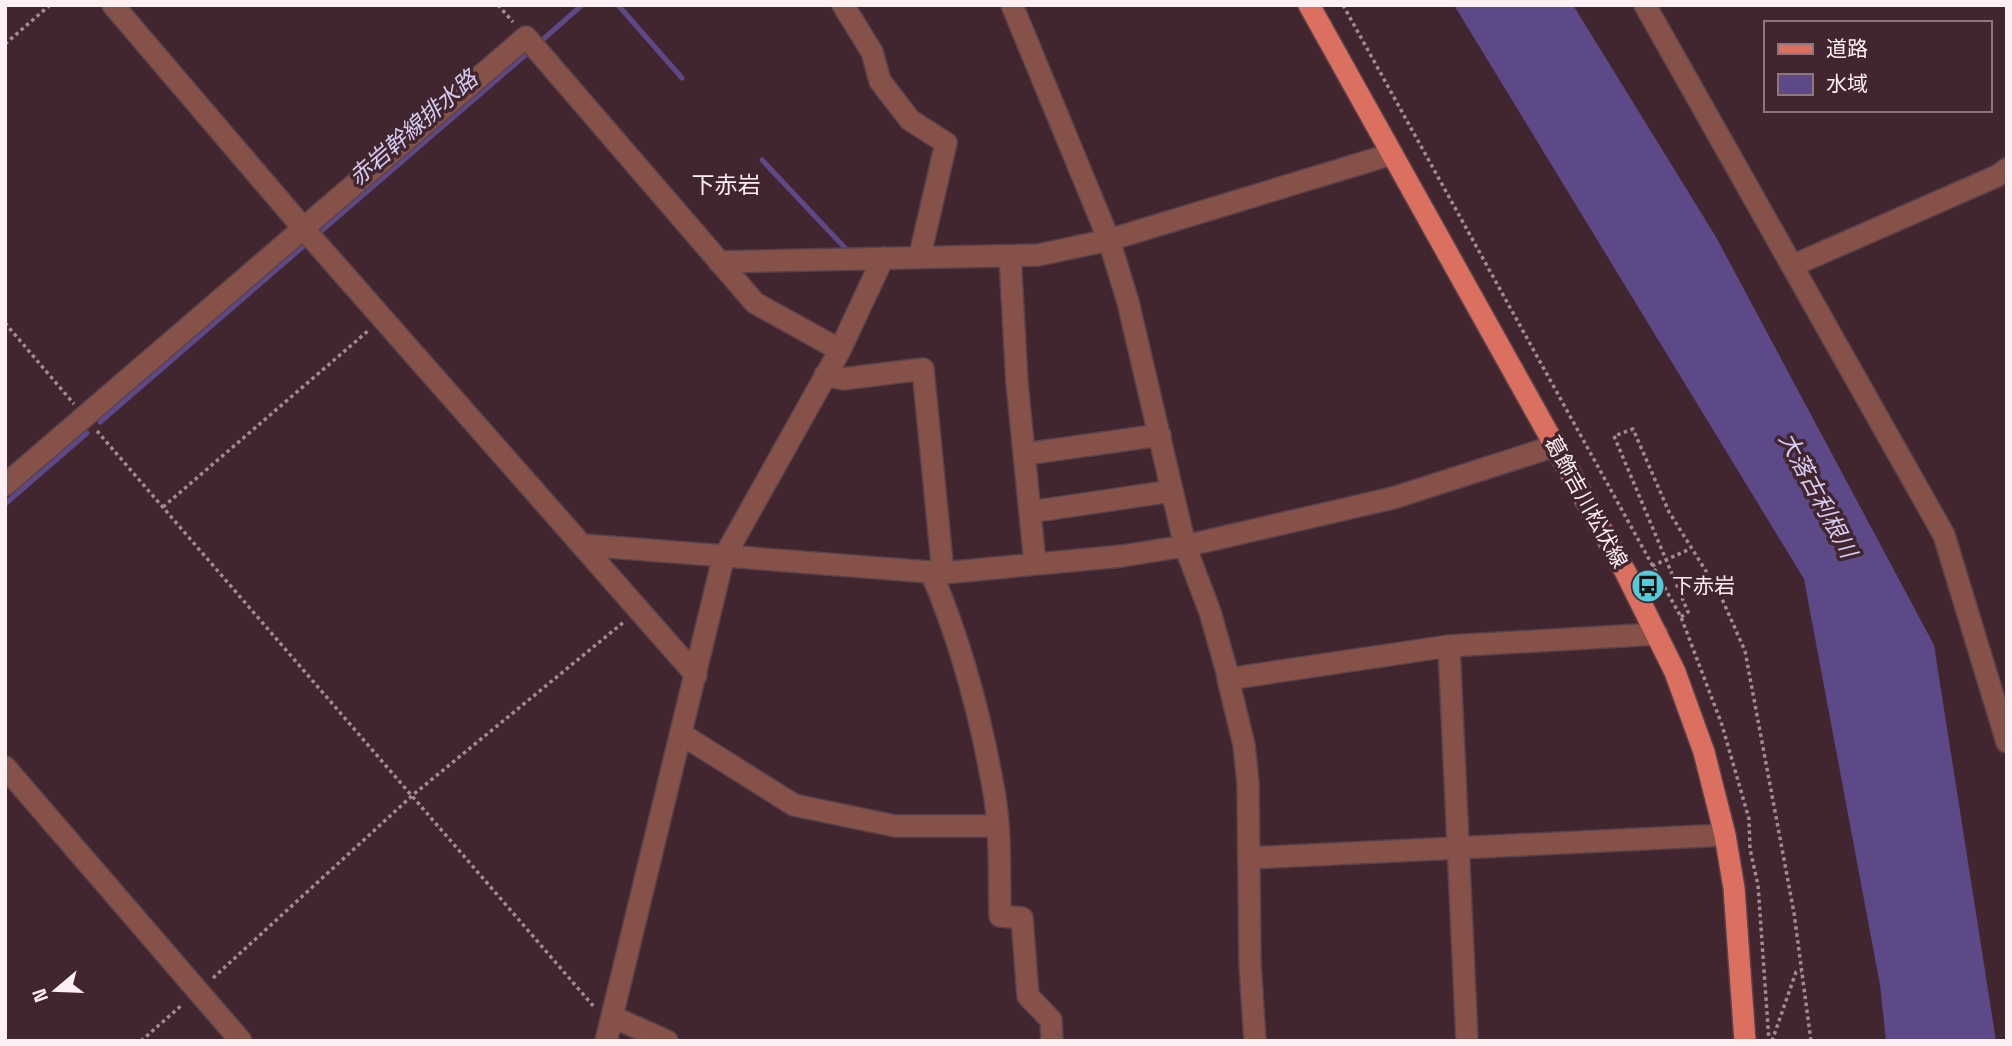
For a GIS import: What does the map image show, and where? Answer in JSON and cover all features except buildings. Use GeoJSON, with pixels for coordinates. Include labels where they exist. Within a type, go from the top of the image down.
{"type":"FeatureCollection","features":[{"type":"Feature","properties":{"kind":"main road","name":"葛飾吉川松伏線"},"geometry":{"type":"LineString","coordinates":[[1309,5],[1657,634],[1689,706],[1725,835],[1734,888],[1745,1041]]}},
{"type":"Feature","properties":{"kind":"street"},"geometry":{"type":"LineString","coordinates":[[113,5],[304,229],[696,675]]}},
{"type":"Feature","properties":{"kind":"street"},"geometry":{"type":"LineString","coordinates":[[843,5],[872,52],[880,82],[910,120],[946,143],[920,256]]}},
{"type":"Feature","properties":{"kind":"street"},"geometry":{"type":"LineString","coordinates":[[1012,5],[1109,240],[1128,302],[1185,546],[1210,612],[1229,679],[1244,745],[1248,783],[1250,964],[1255,1041]]}},
{"type":"Feature","properties":{"kind":"street"},"geometry":{"type":"LineString","coordinates":[[1644,5],[1794,265],[1944,535],[2007,742]]}},
{"type":"Feature","properties":{"kind":"street"},"geometry":{"type":"LineString","coordinates":[[5,485],[526,37],[755,303],[840,349]]}},
{"type":"Feature","properties":{"kind":"street"},"geometry":{"type":"LineString","coordinates":[[719,262],[1038,255],[1109,240],[1392,154]]}},
{"type":"Feature","properties":{"kind":"street"},"geometry":{"type":"LineString","coordinates":[[1794,265],[1997,176],[2007,169]]}},
{"type":"Feature","properties":{"kind":"street"},"geometry":{"type":"LineString","coordinates":[[1010,257],[1035,563]]}},
{"type":"Feature","properties":{"kind":"street"},"geometry":{"type":"LineString","coordinates":[[667,1041],[610,1028],[723,559],[840,349],[883,258]]}},
{"type":"Feature","properties":{"kind":"street"},"geometry":{"type":"LineString","coordinates":[[825,374],[844,379],[923,369],[937,573],[968,671],[995,800],[1000,916],[1022,918],[1028,996],[1051,1020],[1052,1041]]}},
{"type":"Feature","properties":{"kind":"street"},"geometry":{"type":"LineString","coordinates":[[1025,454],[1160,435]]}},
{"type":"Feature","properties":{"kind":"street"},"geometry":{"type":"LineString","coordinates":[[583,545],[723,559],[937,573],[1122,556],[1185,546],[1393,498],[1555,446]]}},
{"type":"Feature","properties":{"kind":"street"},"geometry":{"type":"LineString","coordinates":[[1030,512],[1172,491]]}},
{"type":"Feature","properties":{"kind":"street"},"geometry":{"type":"LineString","coordinates":[[1229,679],[1448,646],[1657,634]]}},
{"type":"Feature","properties":{"kind":"street"},"geometry":{"type":"LineString","coordinates":[[1448,646],[1468,1041]]}},
{"type":"Feature","properties":{"kind":"street"},"geometry":{"type":"LineString","coordinates":[[681,734],[794,805],[895,827],[997,827]]}},
{"type":"Feature","properties":{"kind":"street"},"geometry":{"type":"LineString","coordinates":[[5,767],[241,1041]]}},
{"type":"Feature","properties":{"kind":"street"},"geometry":{"type":"LineString","coordinates":[[1249,858],[1725,835]]}},
{"type":"Feature","properties":{"kind":"path"},"geometry":{"type":"LineString","coordinates":[[5,44],[50,5]]}},
{"type":"Feature","properties":{"kind":"path"},"geometry":{"type":"LineString","coordinates":[[163,507],[383,318]]}},
{"type":"Feature","properties":{"kind":"path"},"geometry":{"type":"LineString","coordinates":[[5,323],[414,794],[610,1028]]}},
{"type":"Feature","properties":{"kind":"path"},"geometry":{"type":"LineString","coordinates":[[1681,617],[1688,612],[1614,436],[1633,429],[1669,512],[1719,592],[1745,651],[1791,900],[1811,1041]]}},
{"type":"Feature","properties":{"kind":"path"},"geometry":{"type":"LineString","coordinates":[[1653,566],[1690,549]]}},
{"type":"Feature","properties":{"kind":"path"},"geometry":{"type":"LineString","coordinates":[[141,1041],[414,794],[637,611]]}},
{"type":"Feature","properties":{"kind":"path"},"geometry":{"type":"LineString","coordinates":[[1772,1041],[1796,972],[1801,971]]}},
{"type":"Feature","properties":{"kind":"water","name":"大落古利根川"},"geometry":{"type":"Polygon","coordinates":[[[1454,5],[1573,5],[1716,237],[1934,645],[1996,1041],[1886,1041],[1880,985],[1804,579],[1454,5]]]}},
{"type":"Feature","properties":{"kind":"waterway","name":"赤岩幹線排水路"},"geometry":{"type":"LineString","coordinates":[[540,42],[582,5]]}},
{"type":"Feature","properties":{"kind":"waterway"},"geometry":{"type":"LineString","coordinates":[[618,5],[682,78]]}},
{"type":"Feature","properties":{"kind":"waterway","name":"赤岩幹線排水路"},"geometry":{"type":"LineString","coordinates":[[320,232],[530,51]]}},
{"type":"Feature","properties":{"kind":"waterway"},"geometry":{"type":"LineString","coordinates":[[762,160],[846,249]]}},
{"type":"Feature","properties":{"kind":"waterway","name":"赤岩幹線排水路"},"geometry":{"type":"LineString","coordinates":[[100,422],[306,244]]}},
{"type":"Feature","properties":{"kind":"waterway","name":"赤岩幹線排水路"},"geometry":{"type":"LineString","coordinates":[[5,504],[87,433]]}},
{"type":"Feature","properties":{"kind":"place","name":"下赤岩"},"geometry":{"type":"Point","coordinates":[1648,586]}},
{"type":"Feature","properties":{"kind":"district","name":"下赤岩"},"geometry":{"type":"Point","coordinates":[726,185]}}]}
